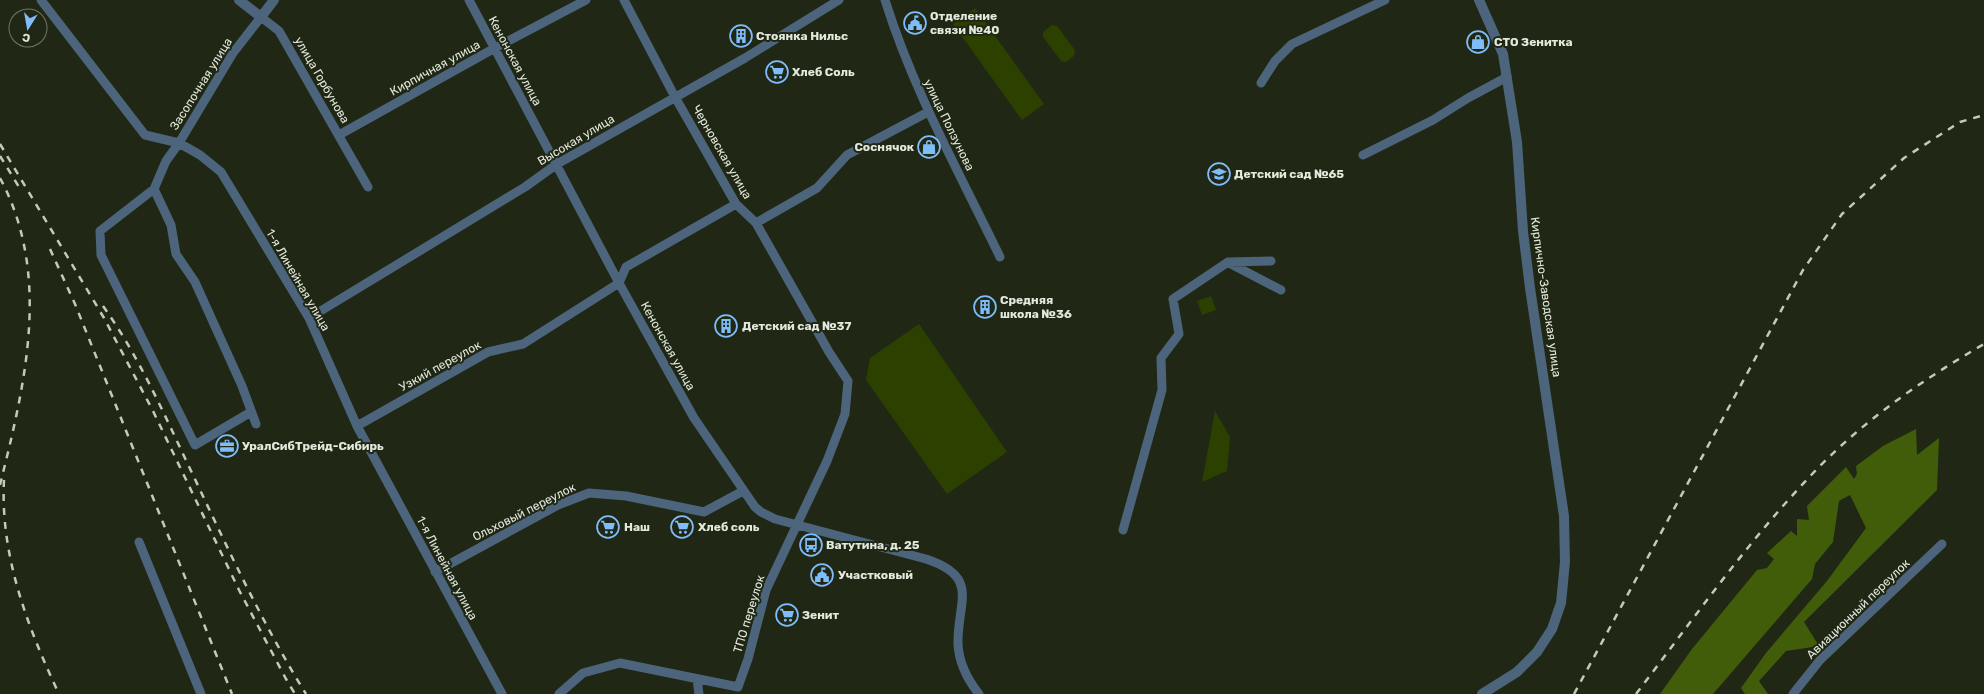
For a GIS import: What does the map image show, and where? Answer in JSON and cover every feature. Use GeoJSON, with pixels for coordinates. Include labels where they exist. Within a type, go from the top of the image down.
{"type":"FeatureCollection","features":[{"type":"Feature","properties":{"kind":"street","name":"1-я Линейная улица"},"geometry":{"type":"LineString","coordinates":[[41,0],[145,135],[179,143],[200,155],[221,172],[309,318],[357,426],[502,694]]}},
{"type":"Feature","properties":{"kind":"street","name":"улица Горбунова"},"geometry":{"type":"LineString","coordinates":[[239,0],[279,30],[368,187]]}},
{"type":"Feature","properties":{"kind":"street","name":"Засопочная улица"},"geometry":{"type":"LineString","coordinates":[[154,189],[166,160],[179,143],[233,53],[274,0]]}},
{"type":"Feature","properties":{"kind":"street","name":"Кенонская улица"},"geometry":{"type":"LineString","coordinates":[[469,0],[493,49],[557,164],[619,283],[694,418],[743,491],[761,512],[796,525],[932,561],[949,569],[958,577],[962,592],[958,643],[961,666],[979,694]]}},
{"type":"Feature","properties":{"kind":"street","name":"Кирпичная улица"},"geometry":{"type":"LineString","coordinates":[[338,135],[493,49],[586,0]]}},
{"type":"Feature","properties":{"kind":"street","name":"Черновская улица"},"geometry":{"type":"LineString","coordinates":[[624,0],[736,204],[756,223],[829,352]]}},
{"type":"Feature","properties":{"kind":"street","name":"Высокая улица"},"geometry":{"type":"LineString","coordinates":[[309,318],[525,187],[557,164],[745,58],[839,0]]}},
{"type":"Feature","properties":{"kind":"street","name":"улица Ползунова"},"geometry":{"type":"LineString","coordinates":[[885,0],[905,59],[928,112],[1000,257]]}},
{"type":"Feature","properties":{"kind":"street"},"geometry":{"type":"LineString","coordinates":[[1261,83],[1275,61],[1292,44],[1385,0]]}},
{"type":"Feature","properties":{"kind":"street","name":"Кирпично-Заводская улица"},"geometry":{"type":"LineString","coordinates":[[1479,0],[1504,54],[1517,142],[1523,231],[1530,288],[1564,516],[1565,562],[1561,604],[1552,629],[1537,652],[1517,672],[1482,694]]}},
{"type":"Feature","properties":{"kind":"street"},"geometry":{"type":"LineString","coordinates":[[1363,156],[1433,120],[1507,77]]}},
{"type":"Feature","properties":{"kind":"street"},"geometry":{"type":"LineString","coordinates":[[756,223],[817,188],[847,155],[928,112]]}},
{"type":"Feature","properties":{"kind":"street"},"geometry":{"type":"LineString","coordinates":[[251,412],[195,445],[101,255],[100,231],[154,189],[171,225],[176,254],[195,282],[242,386],[256,424]]}},
{"type":"Feature","properties":{"kind":"street"},"geometry":{"type":"LineString","coordinates":[[619,283],[626,267],[736,204]]}},
{"type":"Feature","properties":{"kind":"street"},"geometry":{"type":"LineString","coordinates":[[1123,530],[1162,390],[1161,358],[1179,334],[1173,299],[1228,262],[1271,261]]}},
{"type":"Feature","properties":{"kind":"street"},"geometry":{"type":"LineString","coordinates":[[1228,262],[1281,290]]}},
{"type":"Feature","properties":{"kind":"street","name":"Узкий переулок"},"geometry":{"type":"LineString","coordinates":[[357,426],[488,352],[523,344],[619,283]]}},
{"type":"Feature","properties":{"kind":"street","name":"ТПО переулок"},"geometry":{"type":"LineString","coordinates":[[559,694],[583,673],[620,663],[697,679],[735,690],[748,659],[766,590],[827,461],[845,414],[848,381],[829,352]]}},
{"type":"Feature","properties":{"kind":"street","name":"Ольховый переулок"},"geometry":{"type":"LineString","coordinates":[[435,572],[558,506],[589,493],[626,496],[704,512],[743,491]]}},
{"type":"Feature","properties":{"kind":"street"},"geometry":{"type":"LineString","coordinates":[[138,542],[201,694]]}},
{"type":"Feature","properties":{"kind":"street","name":"Авиационный переулок"},"geometry":{"type":"LineString","coordinates":[[1793,694],[1820,660],[1942,544]]}},
{"type":"Feature","properties":{"kind":"street"},"geometry":{"type":"LineString","coordinates":[[697,679],[699,694]]}},
{"type":"Feature","properties":{"kind":"green space"},"geometry":{"type":"Polygon","coordinates":[[[975,8],[1044,104],[1022,120],[953,24],[975,8]]]}},
{"type":"Feature","properties":{"kind":"green space"},"geometry":{"type":"Polygon","coordinates":[[[1052,25],[1057,26],[1075,50],[1074,56],[1066,62],[1061,61],[1043,37],[1043,32],[1052,25]]]}},
{"type":"Feature","properties":{"kind":"green space"},"geometry":{"type":"Polygon","coordinates":[[[1211,296],[1216,310],[1202,315],[1197,301],[1211,296]]]}},
{"type":"Feature","properties":{"kind":"green space"},"geometry":{"type":"Polygon","coordinates":[[[919,324],[1007,452],[947,494],[866,380],[870,358],[919,324]]]}},
{"type":"Feature","properties":{"kind":"green space"},"geometry":{"type":"Polygon","coordinates":[[[1215,411],[1230,437],[1227,471],[1202,482],[1215,411]]]}},
{"type":"Feature","properties":{"kind":"green space"},"geometry":{"type":"Polygon","coordinates":[[[1916,429],[1917,455],[1939,438],[1937,490],[1804,622],[1819,646],[1786,651],[1759,681],[1768,694],[1745,694],[1741,688],[1766,653],[1827,581],[1866,528],[1850,495],[1839,501],[1833,542],[1815,564],[1812,579],[1713,694],[1660,694],[1692,649],[1757,570],[1767,568],[1774,559],[1767,553],[1791,531],[1797,536],[1797,519],[1809,520],[1807,506],[1846,467],[1854,479],[1857,474],[1856,466],[1883,446],[1916,429]]]}},
{"type":"Feature","properties":{"kind":"railway"},"geometry":{"type":"LineString","coordinates":[[1574,694],[1803,270],[1842,214],[1904,158],[1960,122],[1984,115]]}},
{"type":"Feature","properties":{"kind":"railway"},"geometry":{"type":"LineString","coordinates":[[0,144],[104,318],[153,411],[239,590],[295,694]]}},
{"type":"Feature","properties":{"kind":"railway"},"geometry":{"type":"LineString","coordinates":[[0,156],[19,187]]}},
{"type":"Feature","properties":{"kind":"railway"},"geometry":{"type":"LineString","coordinates":[[0,178],[16,215],[25,253],[29,291],[29,330],[25,369],[18,408],[0,485]]}},
{"type":"Feature","properties":{"kind":"railway"},"geometry":{"type":"LineString","coordinates":[[50,249],[75,304],[232,694]]}},
{"type":"Feature","properties":{"kind":"railway"},"geometry":{"type":"LineString","coordinates":[[103,306],[137,360],[147,379],[212,516],[272,636],[306,694]]}},
{"type":"Feature","properties":{"kind":"railway"},"geometry":{"type":"LineString","coordinates":[[1636,694],[1746,550],[1818,468],[1856,432],[1897,400],[1918,385],[1984,344]]}},
{"type":"Feature","properties":{"kind":"railway"},"geometry":{"type":"LineString","coordinates":[[4,480],[4,508],[11,564],[27,617],[59,694]]}},
{"type":"Feature","properties":{"kind":"place","name":"Отделение связи №40"},"geometry":{"type":"Point","coordinates":[915,23]}},
{"type":"Feature","properties":{"kind":"place","name":"Стоянка Нильс"},"geometry":{"type":"Point","coordinates":[741,36]}},
{"type":"Feature","properties":{"kind":"place","name":"СТО Зенитка"},"geometry":{"type":"Point","coordinates":[1478,42]}},
{"type":"Feature","properties":{"kind":"place","name":"Хлеб Соль"},"geometry":{"type":"Point","coordinates":[777,72]}},
{"type":"Feature","properties":{"kind":"place","name":"Соснячок"},"geometry":{"type":"Point","coordinates":[929,147]}},
{"type":"Feature","properties":{"kind":"place","name":"Детский сад №65"},"geometry":{"type":"Point","coordinates":[1219,174]}},
{"type":"Feature","properties":{"kind":"place","name":"Средняя школа №36"},"geometry":{"type":"Point","coordinates":[985,307]}},
{"type":"Feature","properties":{"kind":"place","name":"Детский сад №37"},"geometry":{"type":"Point","coordinates":[726,326]}},
{"type":"Feature","properties":{"kind":"place","name":"УралСибТрейд-Сибирь"},"geometry":{"type":"Point","coordinates":[227,446]}},
{"type":"Feature","properties":{"kind":"place","name":"Наш"},"geometry":{"type":"Point","coordinates":[608,527]}},
{"type":"Feature","properties":{"kind":"place","name":"Хлеб соль"},"geometry":{"type":"Point","coordinates":[682,527]}},
{"type":"Feature","properties":{"kind":"place","name":"Ватутина, д. 25"},"geometry":{"type":"Point","coordinates":[811,545]}},
{"type":"Feature","properties":{"kind":"place","name":"Участковый"},"geometry":{"type":"Point","coordinates":[822,575]}},
{"type":"Feature","properties":{"kind":"place","name":"Зенит"},"geometry":{"type":"Point","coordinates":[787,615]}}]}
